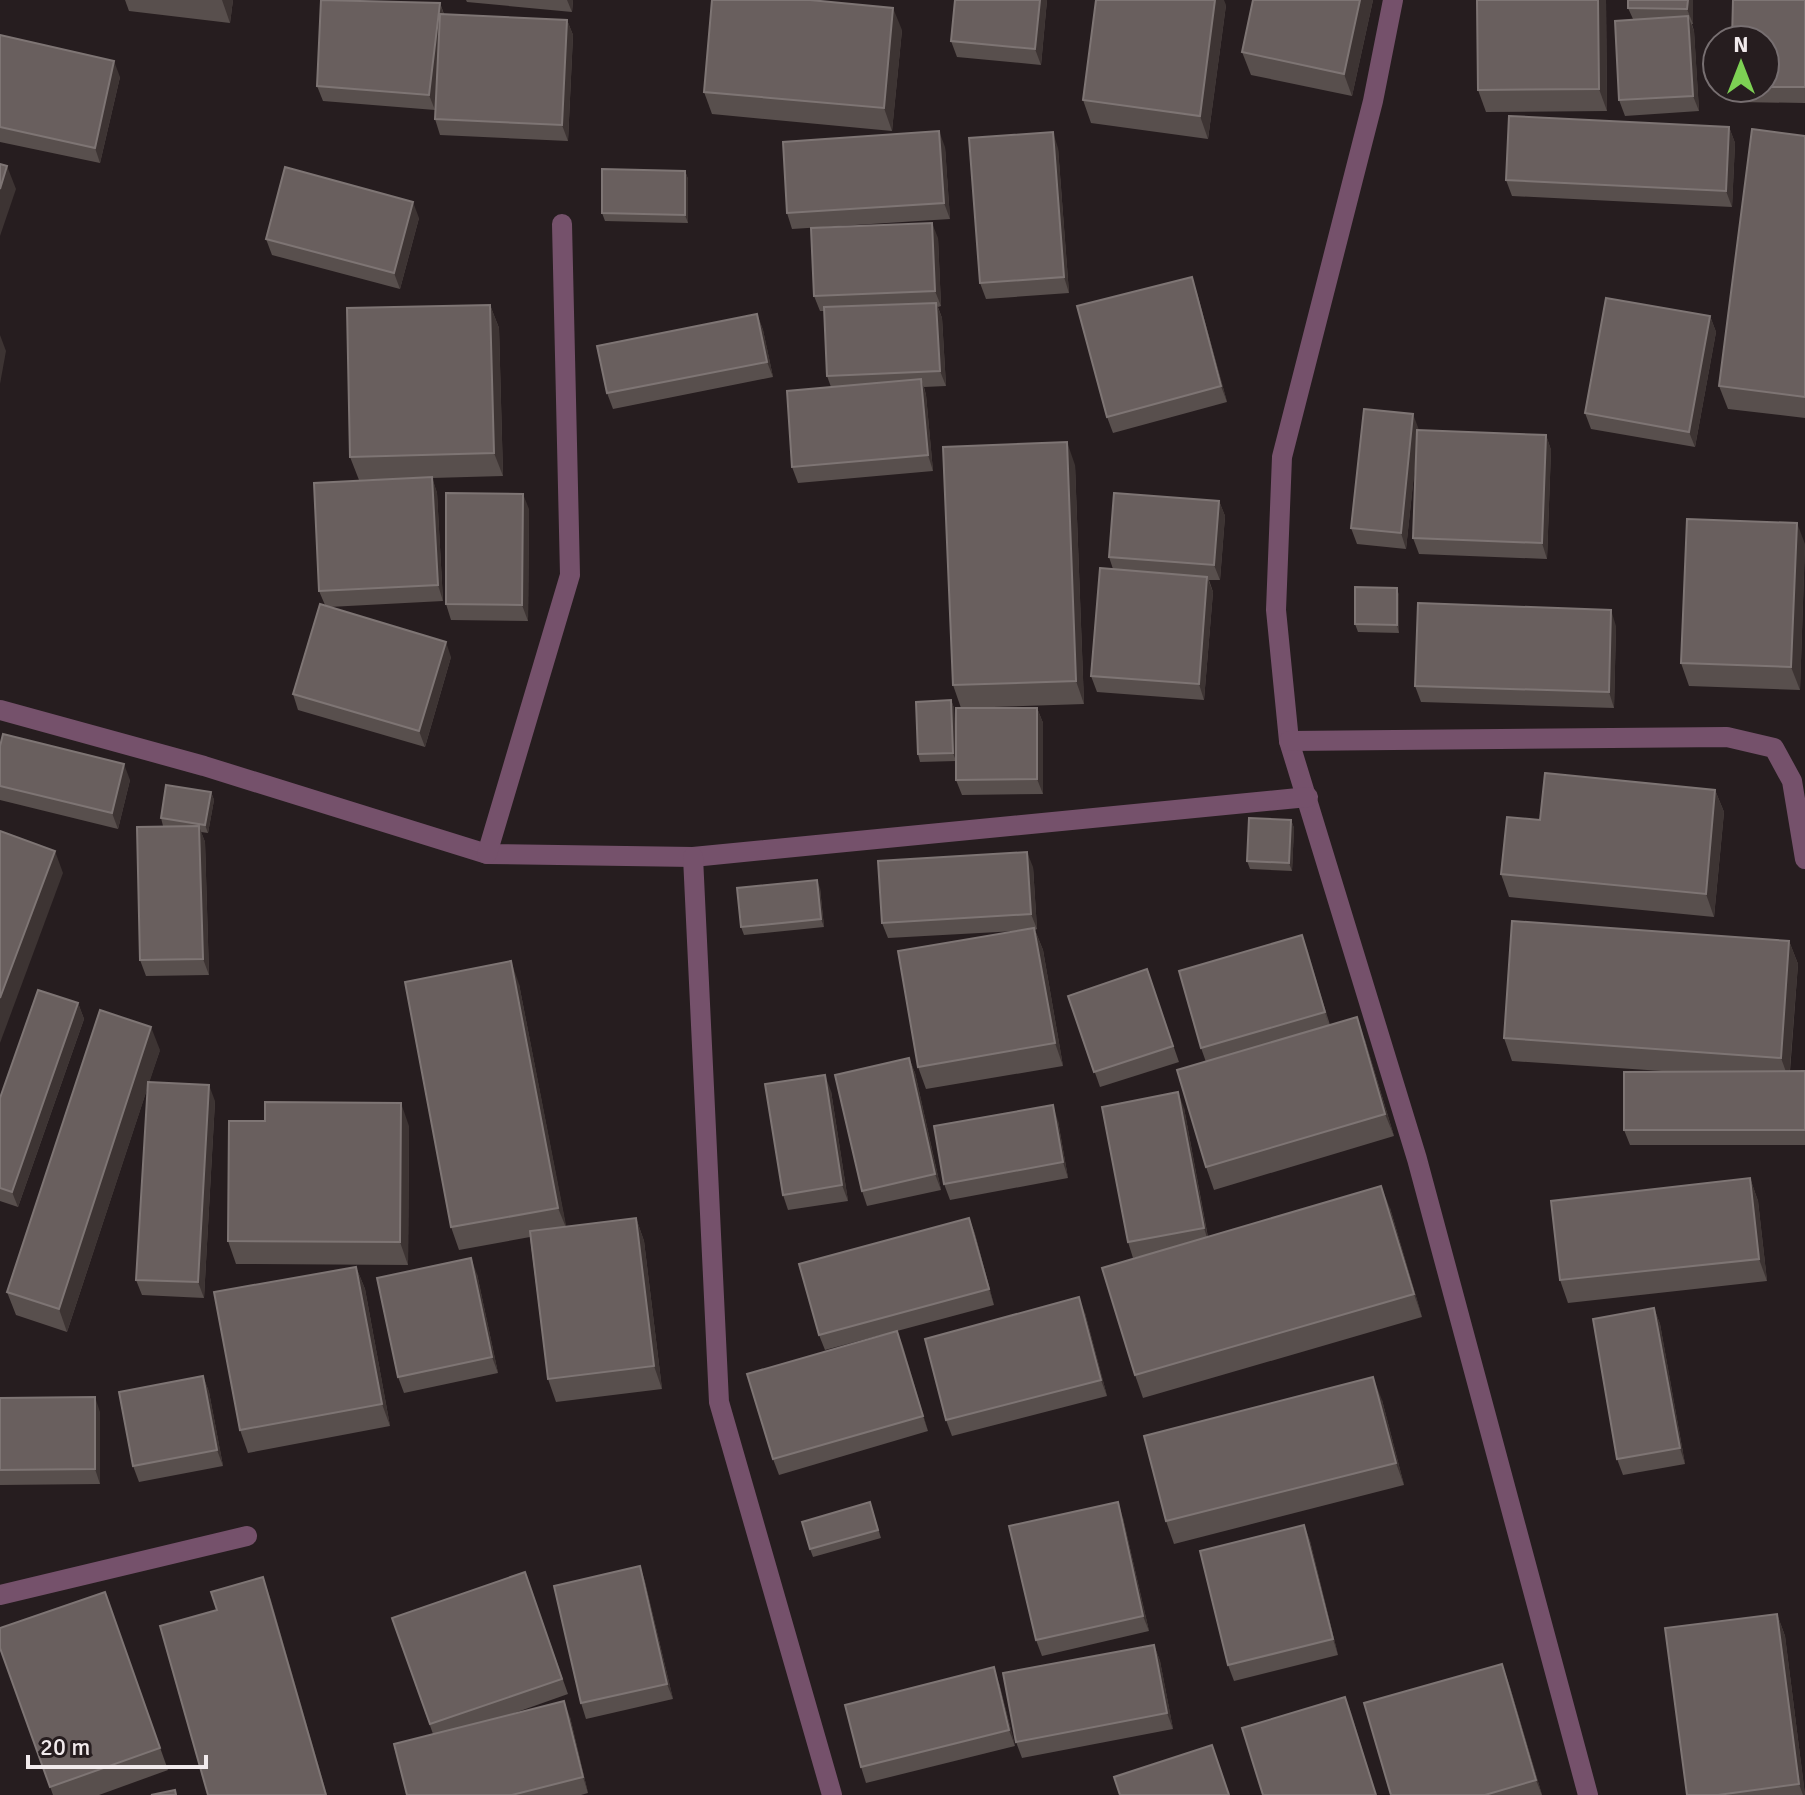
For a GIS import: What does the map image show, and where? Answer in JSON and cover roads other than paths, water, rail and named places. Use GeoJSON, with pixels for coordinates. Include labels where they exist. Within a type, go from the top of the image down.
{"type":"FeatureCollection","features":[{"type":"Feature","properties":{"kind":"street"},"geometry":{"type":"LineString","coordinates":[[1393,0],[1373,101],[1282,457],[1276,610],[1289,741],[1417,1159],[1588,1795]]}},
{"type":"Feature","properties":{"kind":"street"},"geometry":{"type":"LineString","coordinates":[[487,854],[570,575],[562,224]]}},
{"type":"Feature","properties":{"kind":"street"},"geometry":{"type":"LineString","coordinates":[[0,710],[204,766],[487,854],[693,857],[1308,797]]}},
{"type":"Feature","properties":{"kind":"street"},"geometry":{"type":"LineString","coordinates":[[1289,741],[1727,737],[1774,748],[1792,781],[1805,859]]}},
{"type":"Feature","properties":{"kind":"street"},"geometry":{"type":"LineString","coordinates":[[693,857],[719,1402],[832,1795]]}},
{"type":"Feature","properties":{"kind":"street"},"geometry":{"type":"LineString","coordinates":[[0,1595],[247,1536]]}}]}
